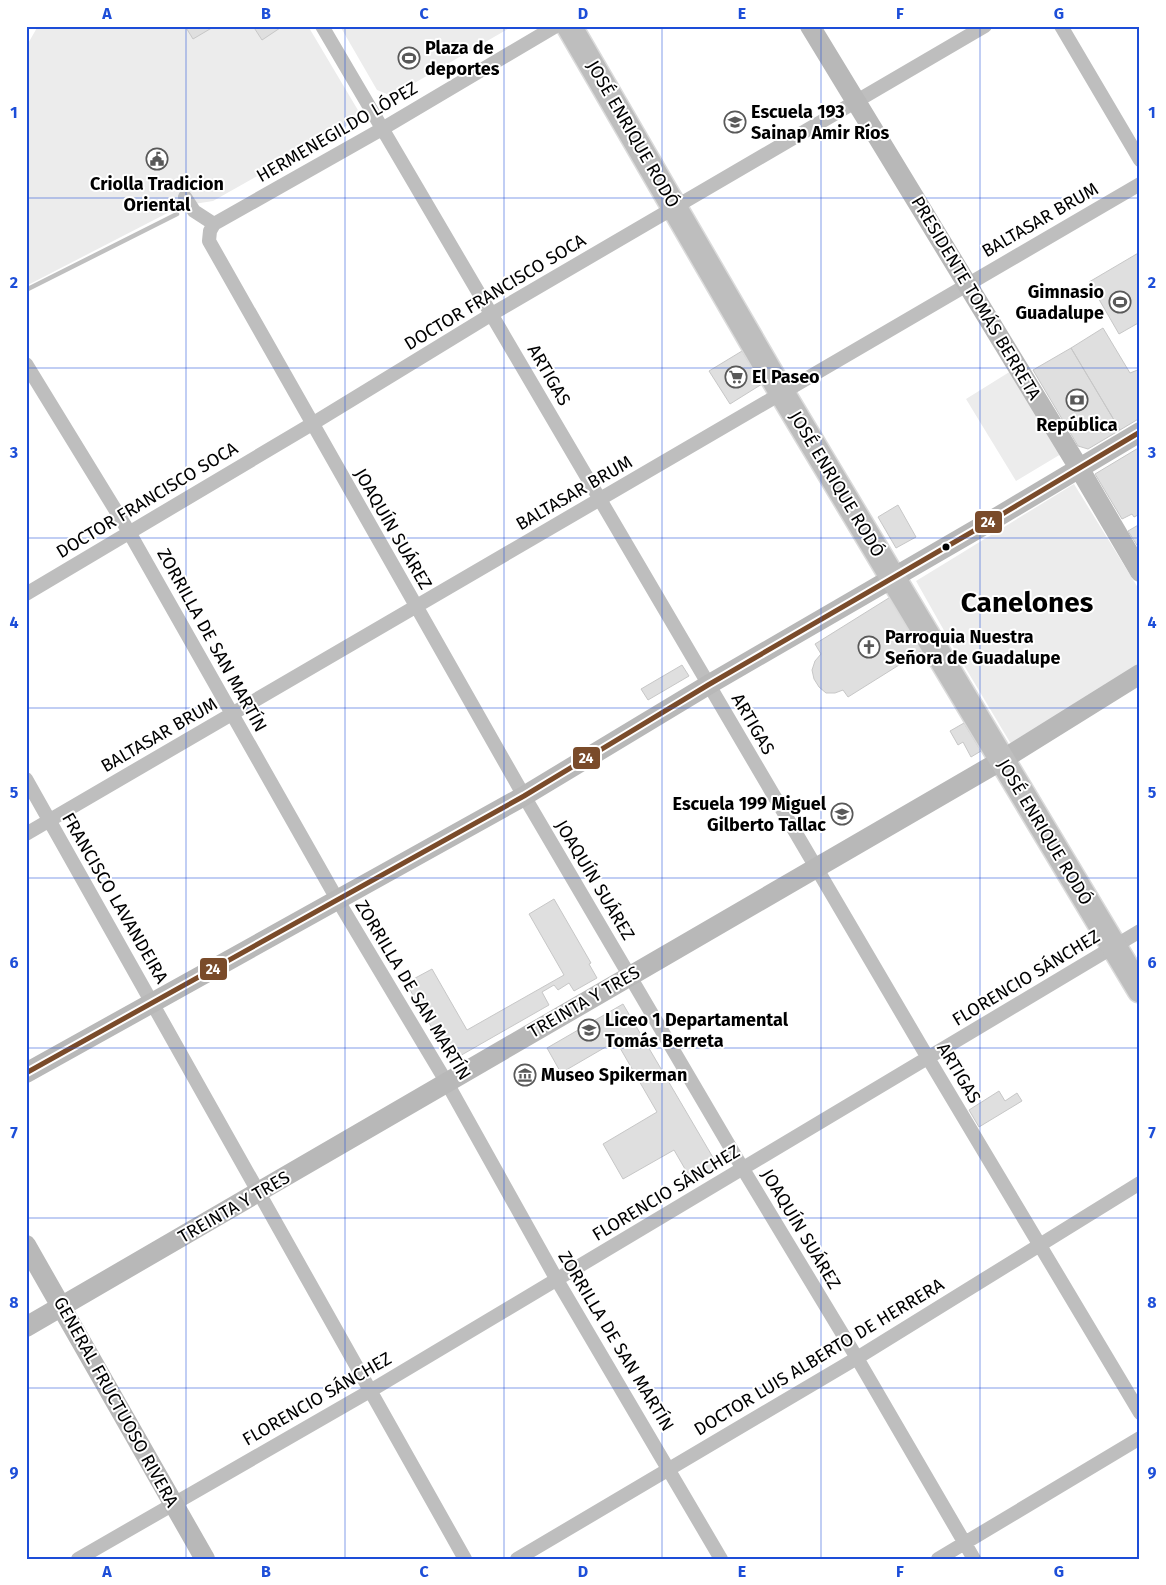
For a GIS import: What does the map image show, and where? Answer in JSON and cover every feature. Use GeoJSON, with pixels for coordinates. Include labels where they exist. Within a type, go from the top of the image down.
{"type":"FeatureCollection","features":[{"type":"Feature","properties":{"kind":"highway","name":"JOSÉ ENRIQUE RODÓ"},"geometry":{"type":"LineString","coordinates":[[569,26],[782,393],[1140,990]]}},
{"type":"Feature","properties":{"kind":"street","name":"ARTIGAS"},"geometry":{"type":"LineString","coordinates":[[322,26],[708,685],[1140,1413]]}},
{"type":"Feature","properties":{"kind":"street","name":"HERMENEGILDO LÓPEZ"},"geometry":{"type":"LineString","coordinates":[[214,224],[382,129],[556,26]]}},
{"type":"Feature","properties":{"kind":"street","name":"PRESIDENTE TOMÁS BERRETA"},"geometry":{"type":"LineString","coordinates":[[810,26],[1079,468],[1140,572]]}},
{"type":"Feature","properties":{"kind":"street","name":"DOCTOR FRANCISCO SOCA"},"geometry":{"type":"LineString","coordinates":[[26,594],[312,424],[492,314],[985,26]]}},
{"type":"Feature","properties":{"kind":"street"},"geometry":{"type":"LineString","coordinates":[[1061,26],[1140,160]]}},
{"type":"Feature","properties":{"kind":"street","name":"BALTASAR BRUM"},"geometry":{"type":"LineString","coordinates":[[26,834],[1140,184]]}},
{"type":"Feature","properties":{"kind":"street"},"geometry":{"type":"LineString","coordinates":[[185,197],[194,211],[214,224]]}},
{"type":"Feature","properties":{"kind":"street","name":"JOAQUÍN SUÁREZ"},"geometry":{"type":"LineString","coordinates":[[214,224],[210,231],[209,241],[415,607],[743,1169],[857,1358],[974,1559]]}},
{"type":"Feature","properties":{"kind":"street","name":"ZORRILLA DE SAN MARTÍN"},"geometry":{"type":"LineString","coordinates":[[26,364],[129,532],[337,899],[447,1083],[557,1280],[721,1559]]}},
{"type":"Feature","properties":{"kind":"street"},"geometry":{"type":"LineString","coordinates":[[26,1073],[524,796],[708,685],[1140,432]]}},
{"type":"Feature","properties":{"kind":"street","name":"TREINTA Y TRES"},"geometry":{"type":"LineString","coordinates":[[26,1327],[1002,760],[1140,674]]}},
{"type":"Feature","properties":{"kind":"street","name":"FRANCISCO LAVANDEIRA"},"geometry":{"type":"LineString","coordinates":[[26,779],[465,1559]]}},
{"type":"Feature","properties":{"kind":"street","name":"FLORENCIO SÁNCHEZ"},"geometry":{"type":"LineString","coordinates":[[78,1559],[370,1391],[1140,931]]}},
{"type":"Feature","properties":{"kind":"street","name":"DOCTOR LUIS ALBERTO DE HERRERA"},"geometry":{"type":"LineString","coordinates":[[517,1559],[857,1358],[1140,1183]]}},
{"type":"Feature","properties":{"kind":"street","name":"GENERAL FRUCTUOSO RIVERA"},"geometry":{"type":"LineString","coordinates":[[26,1245],[204,1559]]}},
{"type":"Feature","properties":{"kind":"street"},"geometry":{"type":"LineString","coordinates":[[938,1559],[1140,1438]]}},
{"type":"Feature","properties":{"kind":"shaded area","name":"Criolla Tradicion Oriental"},"geometry":{"type":"Polygon","coordinates":[[[38,26],[308,26],[362,117],[213,201],[181,206],[26,286],[26,47],[38,26]]]}},
{"type":"Feature","properties":{"kind":"shaded area","name":"Plaza de deportes"},"geometry":{"type":"Polygon","coordinates":[[[340,26],[513,26],[392,96],[377,90],[340,26]]]}},
{"type":"Feature","properties":{"kind":"shaded area"},"geometry":{"type":"Polygon","coordinates":[[[1011,371],[1061,454],[1016,481],[966,399],[1011,371]]]}},
{"type":"Feature","properties":{"kind":"shaded area"},"geometry":{"type":"Polygon","coordinates":[[[1074,484],[1140,591],[1140,664],[1011,744],[916,581],[1074,484]]]}},
{"type":"Feature","properties":{"kind":"building"},"geometry":{"type":"Polygon","coordinates":[[[185,26],[215,26],[193,39],[185,26]]]}},
{"type":"Feature","properties":{"kind":"building"},"geometry":{"type":"Polygon","coordinates":[[[253,26],[279,26],[280,28],[262,40],[253,26]]]}},
{"type":"Feature","properties":{"kind":"building","name":"Gimnasio Guadalupe"},"geometry":{"type":"Polygon","coordinates":[[[1140,252],[1140,322],[1119,334],[1089,282],[1140,252]]]}},
{"type":"Feature","properties":{"kind":"building"},"geometry":{"type":"Polygon","coordinates":[[[1103,328],[1130,373],[1140,369],[1140,418],[1120,430],[1071,348],[1103,328]]]}},
{"type":"Feature","properties":{"kind":"building","name":"República"},"geometry":{"type":"Polygon","coordinates":[[[1071,348],[1120,430],[1088,449],[1078,446],[1033,370],[1071,348]]]}},
{"type":"Feature","properties":{"kind":"building","name":"El Paseo"},"geometry":{"type":"Polygon","coordinates":[[[742,351],[762,384],[730,404],[709,371],[742,351]]]}},
{"type":"Feature","properties":{"kind":"building"},"geometry":{"type":"Polygon","coordinates":[[[1140,447],[1140,514],[1134,517],[1132,514],[1122,519],[1095,474],[1140,447]]]}},
{"type":"Feature","properties":{"kind":"building"},"geometry":{"type":"Polygon","coordinates":[[[898,505],[916,537],[896,548],[878,517],[898,505]]]}},
{"type":"Feature","properties":{"kind":"building"},"geometry":{"type":"Polygon","coordinates":[[[1140,524],[1140,550],[1128,531],[1140,524]]]}},
{"type":"Feature","properties":{"kind":"building","name":"Parroquia Nuestra Señora de Guadalupe"},"geometry":{"type":"Polygon","coordinates":[[[892,596],[923,650],[848,697],[843,690],[835,693],[826,693],[814,679],[812,670],[815,661],[821,654],[815,644],[892,596]]]}},
{"type":"Feature","properties":{"kind":"building"},"geometry":{"type":"Polygon","coordinates":[[[682,665],[689,676],[648,700],[641,689],[682,665]]]}},
{"type":"Feature","properties":{"kind":"building"},"geometry":{"type":"Polygon","coordinates":[[[964,723],[981,751],[971,757],[963,742],[958,745],[950,731],[964,723]]]}},
{"type":"Feature","properties":{"kind":"building"},"geometry":{"type":"Polygon","coordinates":[[[554,899],[591,963],[589,964],[597,978],[574,991],[569,983],[558,990],[554,985],[542,992],[549,1005],[451,1061],[406,983],[432,969],[467,1030],[564,975],[529,914],[554,899]]]}},
{"type":"Feature","properties":{"kind":"building"},"geometry":{"type":"Polygon","coordinates":[[[623,1004],[718,1166],[692,1181],[674,1150],[623,1179],[603,1144],[657,1112],[616,1041],[561,1073],[547,1048],[623,1004]]]}},
{"type":"Feature","properties":{"kind":"building"},"geometry":{"type":"Polygon","coordinates":[[[999,1091],[1005,1101],[1017,1093],[1022,1101],[979,1127],[969,1110],[999,1091]]]}},
{"type":"Feature","properties":{"kind":"waterway"},"geometry":{"type":"LineString","coordinates":[[26,290],[177,214]]}},
{"type":"Feature","properties":{"kind":"transit line","name":"24"},"geometry":{"type":"LineString","coordinates":[[26,1073],[524,796],[708,685],[1140,432]]}},
{"type":"Feature","properties":{"kind":"place","name":"Plaza de deportes"},"geometry":{"type":"Point","coordinates":[409,58]}},
{"type":"Feature","properties":{"kind":"place","name":"Escuela 193 Sainap Amir Ríos"},"geometry":{"type":"Point","coordinates":[735,122]}},
{"type":"Feature","properties":{"kind":"place","name":"Criolla Tradicion Oriental"},"geometry":{"type":"Point","coordinates":[157,159]}},
{"type":"Feature","properties":{"kind":"place","name":"Gimnasio Guadalupe"},"geometry":{"type":"Point","coordinates":[1120,302]}},
{"type":"Feature","properties":{"kind":"place","name":"El Paseo"},"geometry":{"type":"Point","coordinates":[736,377]}},
{"type":"Feature","properties":{"kind":"place","name":"República"},"geometry":{"type":"Point","coordinates":[1077,400]}},
{"type":"Feature","properties":{"kind":"place","name":"Parroquia Nuestra Señora de Guadalupe"},"geometry":{"type":"Point","coordinates":[869,647]}},
{"type":"Feature","properties":{"kind":"place","name":"Escuela 199 Miguel Gilberto Tallac"},"geometry":{"type":"Point","coordinates":[842,814]}},
{"type":"Feature","properties":{"kind":"place","name":"Liceo 1 Departamental Tomás Berreta"},"geometry":{"type":"Point","coordinates":[589,1030]}},
{"type":"Feature","properties":{"kind":"place","name":"Museo Spikerman"},"geometry":{"type":"Point","coordinates":[525,1075]}},
{"type":"Feature","properties":{"kind":"district","name":"Canelones"},"geometry":{"type":"Point","coordinates":[1027,602]}}]}
